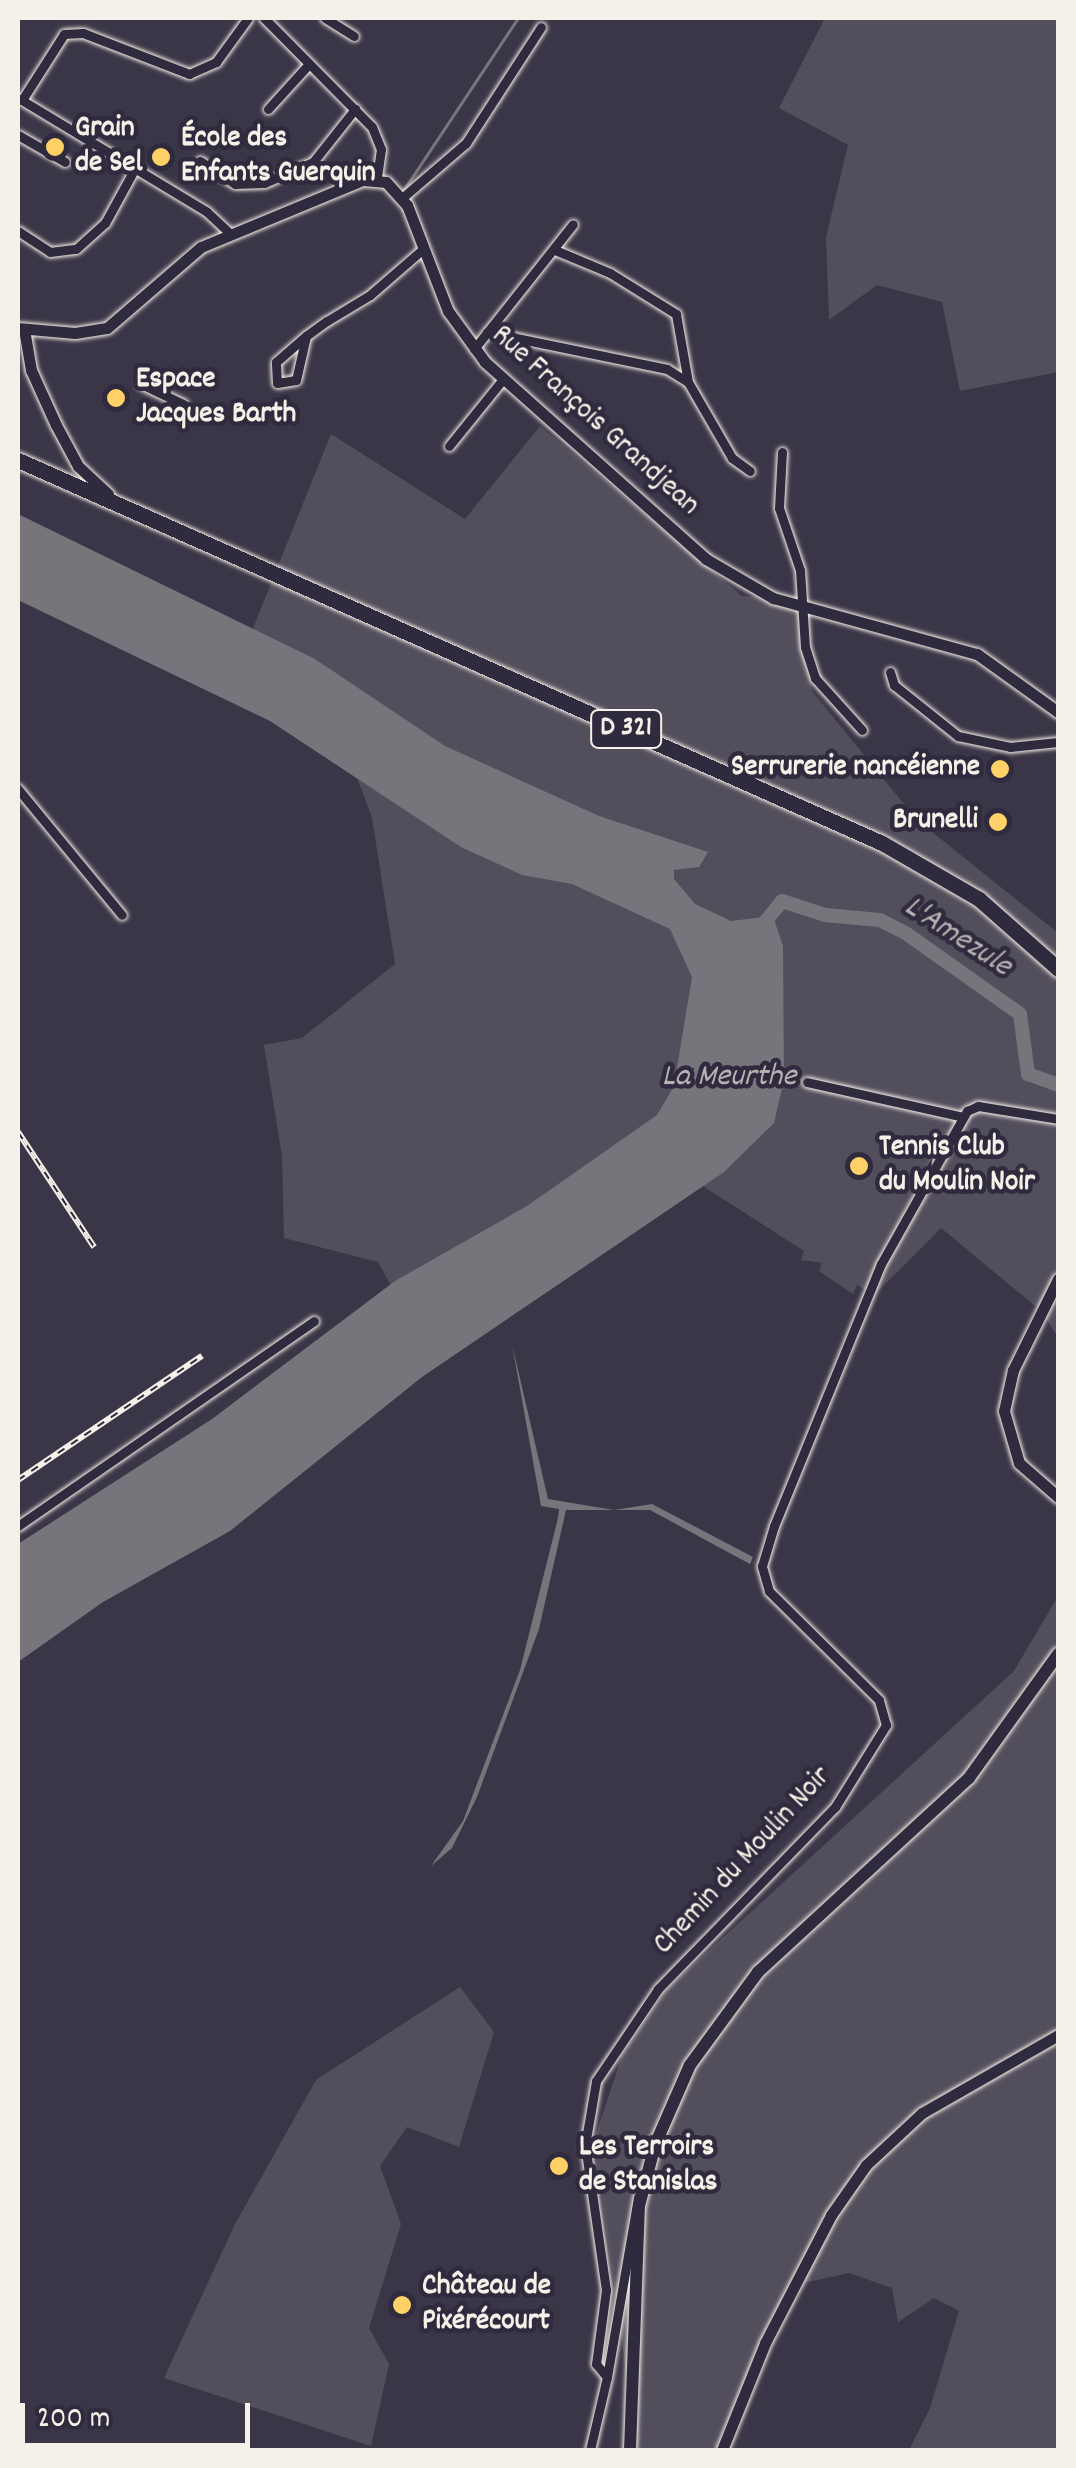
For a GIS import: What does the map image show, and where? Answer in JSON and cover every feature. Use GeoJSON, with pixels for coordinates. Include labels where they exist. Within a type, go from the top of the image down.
{"type":"FeatureCollection","features":[{"type":"Feature","properties":{"kind":"main road","name":"D 321"},"geometry":{"type":"LineString","coordinates":[[18,460],[882,843],[979,898],[1058,969]]}},
{"type":"Feature","properties":{"kind":"main road"},"geometry":{"type":"LineString","coordinates":[[630,2450],[642,2191],[682,2082],[733,2001],[980,1764],[1058,1654]]}},
{"type":"Feature","properties":{"kind":"street"},"geometry":{"type":"LineString","coordinates":[[230,234],[207,212],[20,99],[64,34],[83,33],[189,74],[216,62],[248,18]]}},
{"type":"Feature","properties":{"kind":"street"},"geometry":{"type":"LineString","coordinates":[[264,18],[355,109],[381,149],[377,179]]}},
{"type":"Feature","properties":{"kind":"street"},"geometry":{"type":"LineString","coordinates":[[324,18],[354,36]]}},
{"type":"Feature","properties":{"kind":"street"},"geometry":{"type":"LineString","coordinates":[[377,179],[402,198],[466,143],[542,27]]}},
{"type":"Feature","properties":{"kind":"street"},"geometry":{"type":"LineString","coordinates":[[268,109],[309,64]]}},
{"type":"Feature","properties":{"kind":"street"},"geometry":{"type":"LineString","coordinates":[[200,161],[235,184],[264,183],[313,162],[355,109]]}},
{"type":"Feature","properties":{"kind":"street"},"geometry":{"type":"LineString","coordinates":[[18,135],[65,162]]}},
{"type":"Feature","properties":{"kind":"street"},"geometry":{"type":"LineString","coordinates":[[18,231],[50,252],[76,250],[105,223],[134,170]]}},
{"type":"Feature","properties":{"kind":"street"},"geometry":{"type":"LineString","coordinates":[[170,527],[98,489],[78,466],[31,370],[21,328],[107,328],[182,258],[230,234],[377,179]]}},
{"type":"Feature","properties":{"kind":"street","name":"Rue François Grandjean"},"geometry":{"type":"LineString","coordinates":[[402,198],[448,311],[474,350],[503,380],[734,580],[797,606],[967,649],[1015,675],[1058,712]]}},
{"type":"Feature","properties":{"kind":"street"},"geometry":{"type":"LineString","coordinates":[[474,350],[572,224]]}},
{"type":"Feature","properties":{"kind":"street"},"geometry":{"type":"LineString","coordinates":[[306,336],[296,380],[277,382],[272,366],[306,336],[370,295],[423,249]]}},
{"type":"Feature","properties":{"kind":"street"},"geometry":{"type":"LineString","coordinates":[[555,250],[610,273],[676,314],[688,382],[732,458],[750,471]]}},
{"type":"Feature","properties":{"kind":"street"},"geometry":{"type":"LineString","coordinates":[[487,332],[642,360],[688,382]]}},
{"type":"Feature","properties":{"kind":"street"},"geometry":{"type":"LineString","coordinates":[[450,447],[503,380]]}},
{"type":"Feature","properties":{"kind":"street"},"geometry":{"type":"LineString","coordinates":[[141,384],[184,404]]}},
{"type":"Feature","properties":{"kind":"street"},"geometry":{"type":"LineString","coordinates":[[782,452],[778,508],[801,575],[797,606],[815,678],[862,730]]}},
{"type":"Feature","properties":{"kind":"street"},"geometry":{"type":"LineString","coordinates":[[890,672],[894,685],[958,736],[1010,747],[1058,742]]}},
{"type":"Feature","properties":{"kind":"street"},"geometry":{"type":"LineString","coordinates":[[18,789],[122,916]]}},
{"type":"Feature","properties":{"kind":"street"},"geometry":{"type":"LineString","coordinates":[[807,1082],[962,1116],[978,1106],[1058,1118]]}},
{"type":"Feature","properties":{"kind":"street","name":"Chemin du Moulin Noir"},"geometry":{"type":"LineString","coordinates":[[590,2450],[607,2377],[596,2364],[606,2290],[585,2145],[596,2081],[638,2013],[834,1807],[884,1734],[879,1700],[769,1591],[762,1566],[804,1442],[866,1298],[962,1116]]}},
{"type":"Feature","properties":{"kind":"street"},"geometry":{"type":"LineString","coordinates":[[1058,1279],[1013,1370],[1004,1411],[1020,1464],[1058,1497]]}},
{"type":"Feature","properties":{"kind":"street"},"geometry":{"type":"LineString","coordinates":[[18,1526],[314,1322]]}},
{"type":"Feature","properties":{"kind":"street"},"geometry":{"type":"LineString","coordinates":[[722,2450],[764,2344],[838,2204],[866,2165],[922,2113],[1058,2035]]}},
{"type":"Feature","properties":{"kind":"street"},"geometry":{"type":"LineString","coordinates":[[607,2377],[632,2209],[642,2191]]}},
{"type":"Feature","properties":{"kind":"shaded area"},"geometry":{"type":"Polygon","coordinates":[[[825,18],[1058,18],[1058,372],[960,391],[942,302],[877,285],[829,320],[826,237],[848,145],[779,108],[825,18]]]}},
{"type":"Feature","properties":{"kind":"shaded area"},"geometry":{"type":"Polygon","coordinates":[[[540,426],[742,596],[804,598],[812,691],[916,819],[1058,933],[1058,1337],[1041,1311],[941,1228],[874,1295],[857,1285],[853,1294],[819,1271],[822,1263],[801,1260],[804,1251],[695,1181],[413,1326],[378,1262],[284,1238],[282,1156],[264,1045],[302,1038],[395,964],[372,818],[330,705],[251,633],[331,434],[465,519],[540,426]]]}},
{"type":"Feature","properties":{"kind":"shaded area"},"geometry":{"type":"Polygon","coordinates":[[[1058,1596],[1058,2450],[909,2450],[930,2408],[959,2311],[934,2298],[898,2322],[892,2288],[849,2273],[794,2285],[717,2450],[637,2450],[594,2140],[622,2056],[668,1988],[1014,1671],[1058,1596]]]}},
{"type":"Feature","properties":{"kind":"shaded area"},"geometry":{"type":"Polygon","coordinates":[[[460,1987],[494,2032],[459,2147],[407,2127],[380,2166],[401,2224],[369,2328],[389,2364],[371,2446],[164,2378],[235,2224],[316,2080],[460,1987]]]}},
{"type":"Feature","properties":{"kind":"water","name":"La Meurthe"},"geometry":{"type":"Polygon","coordinates":[[[18,514],[315,659],[445,746],[599,816],[708,852],[699,867],[674,870],[674,879],[695,904],[731,921],[773,916],[783,946],[784,1080],[774,1123],[724,1172],[422,1377],[230,1531],[103,1602],[18,1662],[18,1544],[212,1419],[395,1281],[527,1206],[657,1115],[674,1086],[692,977],[670,929],[572,884],[522,875],[461,847],[270,721],[18,600],[18,514]]]}},
{"type":"Feature","properties":{"kind":"water"},"geometry":{"type":"Polygon","coordinates":[[[512,1344],[548,1499],[614,1510],[566,1510],[539,1629],[477,1797],[452,1848],[431,1866],[463,1821],[520,1670],[558,1518],[559,1509],[541,1506],[512,1344]]]}},
{"type":"Feature","properties":{"kind":"water"},"geometry":{"type":"Polygon","coordinates":[[[652,1504],[753,1557],[750,1564],[650,1510],[614,1510],[652,1504]]]}},
{"type":"Feature","properties":{"kind":"waterway"},"geometry":{"type":"LineString","coordinates":[[405,188],[518,18]]}},
{"type":"Feature","properties":{"kind":"waterway","name":"L'Amezule"},"geometry":{"type":"LineString","coordinates":[[761,927],[782,901],[825,915],[880,920],[907,934],[1020,1014],[1028,1074],[1058,1085]]}},
{"type":"Feature","properties":{"kind":"railway"},"geometry":{"type":"LineString","coordinates":[[18,1132],[94,1247]]}},
{"type":"Feature","properties":{"kind":"railway"},"geometry":{"type":"LineString","coordinates":[[18,1480],[202,1356]]}},
{"type":"Feature","properties":{"kind":"place","name":"Grain de Sel"},"geometry":{"type":"Point","coordinates":[55,147]}},
{"type":"Feature","properties":{"kind":"place","name":"École des Enfants Guerquin"},"geometry":{"type":"Point","coordinates":[161,157]}},
{"type":"Feature","properties":{"kind":"place","name":"Espace Jacques Barth"},"geometry":{"type":"Point","coordinates":[116,398]}},
{"type":"Feature","properties":{"kind":"place","name":"Serrurerie nancéienne"},"geometry":{"type":"Point","coordinates":[1000,769]}},
{"type":"Feature","properties":{"kind":"place","name":"Brunelli"},"geometry":{"type":"Point","coordinates":[998,822]}},
{"type":"Feature","properties":{"kind":"place","name":"Tennis Club du Moulin Noir"},"geometry":{"type":"Point","coordinates":[859,1166]}},
{"type":"Feature","properties":{"kind":"place","name":"Les Terroirs de Stanislas"},"geometry":{"type":"Point","coordinates":[559,2166]}},
{"type":"Feature","properties":{"kind":"place","name":"Château de Pixérécourt"},"geometry":{"type":"Point","coordinates":[402,2305]}}]}
